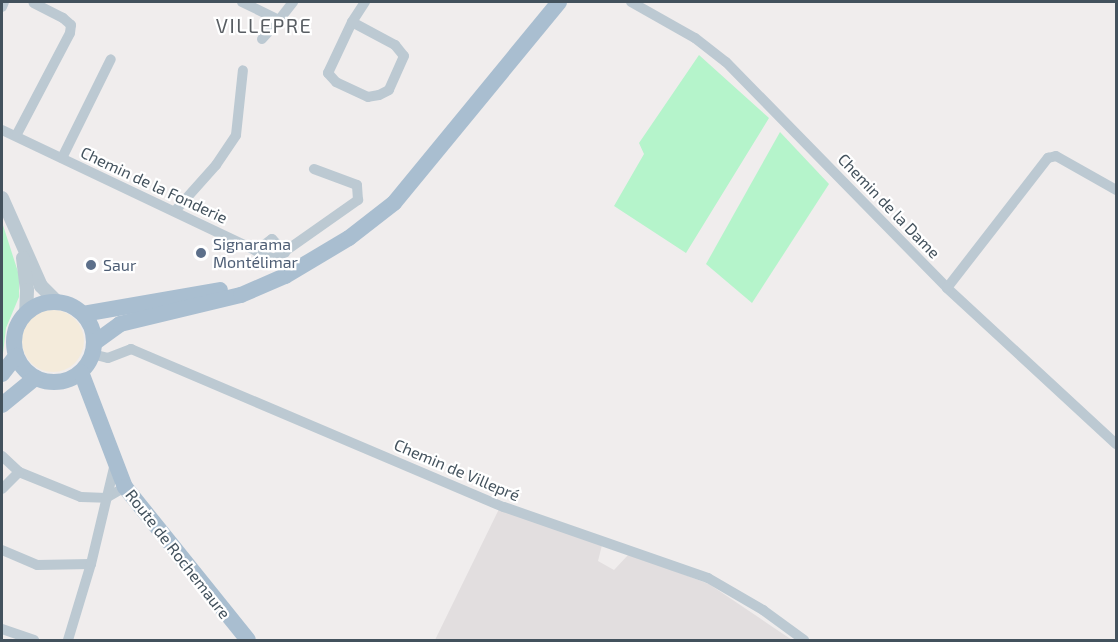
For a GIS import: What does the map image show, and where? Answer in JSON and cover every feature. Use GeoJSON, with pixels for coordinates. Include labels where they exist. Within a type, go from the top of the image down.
{"type":"FeatureCollection","features":[{"type":"Feature","properties":{"kind":"main road"},"geometry":{"type":"LineString","coordinates":[[285,276],[84,314],[57,302],[46,302],[26,313],[14,333],[16,356],[35,378],[64,381],[81,372],[93,349],[120,324],[242,295],[285,276],[349,238],[394,203],[559,2]]}},
{"type":"Feature","properties":{"kind":"main road"},"geometry":{"type":"LineString","coordinates":[[84,314],[93,349]]}},
{"type":"Feature","properties":{"kind":"main road"},"geometry":{"type":"LineString","coordinates":[[2,374],[16,356]]}},
{"type":"Feature","properties":{"kind":"main road","name":"Route de Rochemaure"},"geometry":{"type":"LineString","coordinates":[[81,372],[125,487],[248,640]]}},
{"type":"Feature","properties":{"kind":"main road"},"geometry":{"type":"LineString","coordinates":[[2,405],[35,378]]}},
{"type":"Feature","properties":{"kind":"main road","name":"Route de Rochemaure"},"geometry":{"type":"LineString","coordinates":[[64,381],[91,414],[115,463]]}},
{"type":"Feature","properties":{"kind":"street"},"geometry":{"type":"LineString","coordinates":[[2,7],[4,2]]}},
{"type":"Feature","properties":{"kind":"street"},"geometry":{"type":"LineString","coordinates":[[242,2],[279,20]]}},
{"type":"Feature","properties":{"kind":"street"},"geometry":{"type":"LineString","coordinates":[[262,39],[293,2]]}},
{"type":"Feature","properties":{"kind":"street"},"geometry":{"type":"LineString","coordinates":[[352,22],[396,45],[404,56],[389,90],[379,95],[368,97],[336,82],[328,73],[352,22],[365,2]]}},
{"type":"Feature","properties":{"kind":"street","name":"Chemin de la Dame"},"geometry":{"type":"LineString","coordinates":[[631,2],[695,38],[726,62],[947,288],[1116,444]]}},
{"type":"Feature","properties":{"kind":"street"},"geometry":{"type":"LineString","coordinates":[[17,134],[70,33],[71,25],[63,18],[34,3]]}},
{"type":"Feature","properties":{"kind":"street"},"geometry":{"type":"LineString","coordinates":[[62,158],[111,58]]}},
{"type":"Feature","properties":{"kind":"street"},"geometry":{"type":"LineString","coordinates":[[175,211],[216,165],[236,135],[243,70]]}},
{"type":"Feature","properties":{"kind":"street","name":"Chemin de la Fonderie"},"geometry":{"type":"LineString","coordinates":[[2,130],[17,134],[62,158],[274,259],[285,253]]}},
{"type":"Feature","properties":{"kind":"street"},"geometry":{"type":"LineString","coordinates":[[947,288],[1048,158],[1056,156],[1116,190]]}},
{"type":"Feature","properties":{"kind":"street"},"geometry":{"type":"LineString","coordinates":[[256,251],[273,239],[285,253],[357,200],[360,194],[357,185],[314,170]]}},
{"type":"Feature","properties":{"kind":"street"},"geometry":{"type":"LineString","coordinates":[[2,198],[41,286],[57,302]]}},
{"type":"Feature","properties":{"kind":"street"},"geometry":{"type":"LineString","coordinates":[[20,241],[27,290],[26,313]]}},
{"type":"Feature","properties":{"kind":"street","name":"Chemin de Villepré"},"geometry":{"type":"LineString","coordinates":[[93,349],[108,358],[131,349],[504,507],[698,574],[763,610],[804,640]]}},
{"type":"Feature","properties":{"kind":"street"},"geometry":{"type":"LineString","coordinates":[[2,456],[19,472],[68,493],[106,498],[125,487]]}},
{"type":"Feature","properties":{"kind":"street"},"geometry":{"type":"LineString","coordinates":[[68,640],[91,564],[115,463]]}},
{"type":"Feature","properties":{"kind":"street"},"geometry":{"type":"LineString","coordinates":[[2,489],[19,472]]}},
{"type":"Feature","properties":{"kind":"street"},"geometry":{"type":"LineString","coordinates":[[2,550],[37,566],[91,564]]}},
{"type":"Feature","properties":{"kind":"street"},"geometry":{"type":"LineString","coordinates":[[2,629],[34,640]]}},
{"type":"Feature","properties":{"kind":"shaded area"},"geometry":{"type":"Polygon","coordinates":[[[499,509],[602,545],[598,561],[614,570],[629,554],[709,584],[792,640],[435,640],[499,509]]]}},
{"type":"Feature","properties":{"kind":"green space"},"geometry":{"type":"Polygon","coordinates":[[[699,55],[769,118],[686,253],[614,206],[644,154],[639,143],[699,55]]]}},
{"type":"Feature","properties":{"kind":"green space"},"geometry":{"type":"Polygon","coordinates":[[[780,132],[829,184],[752,303],[706,264],[780,132]]]}},
{"type":"Feature","properties":{"kind":"green space"},"geometry":{"type":"Polygon","coordinates":[[[2,222],[19,275],[19,297],[6,328],[2,362],[2,222]]]}},
{"type":"Feature","properties":{"kind":"sand"},"geometry":{"type":"Polygon","coordinates":[[[47,310],[59,310],[75,319],[82,329],[84,341],[82,353],[75,363],[59,372],[47,372],[36,367],[27,358],[22,347],[22,335],[27,324],[36,315],[47,310]]]}},
{"type":"Feature","properties":{"kind":"place","name":"Signarama Montélimar"},"geometry":{"type":"Point","coordinates":[201,253]}},
{"type":"Feature","properties":{"kind":"place","name":"Saur"},"geometry":{"type":"Point","coordinates":[91,265]}},
{"type":"Feature","properties":{"kind":"district","name":"VILLEPRE"},"geometry":{"type":"Point","coordinates":[264,25]}}]}
